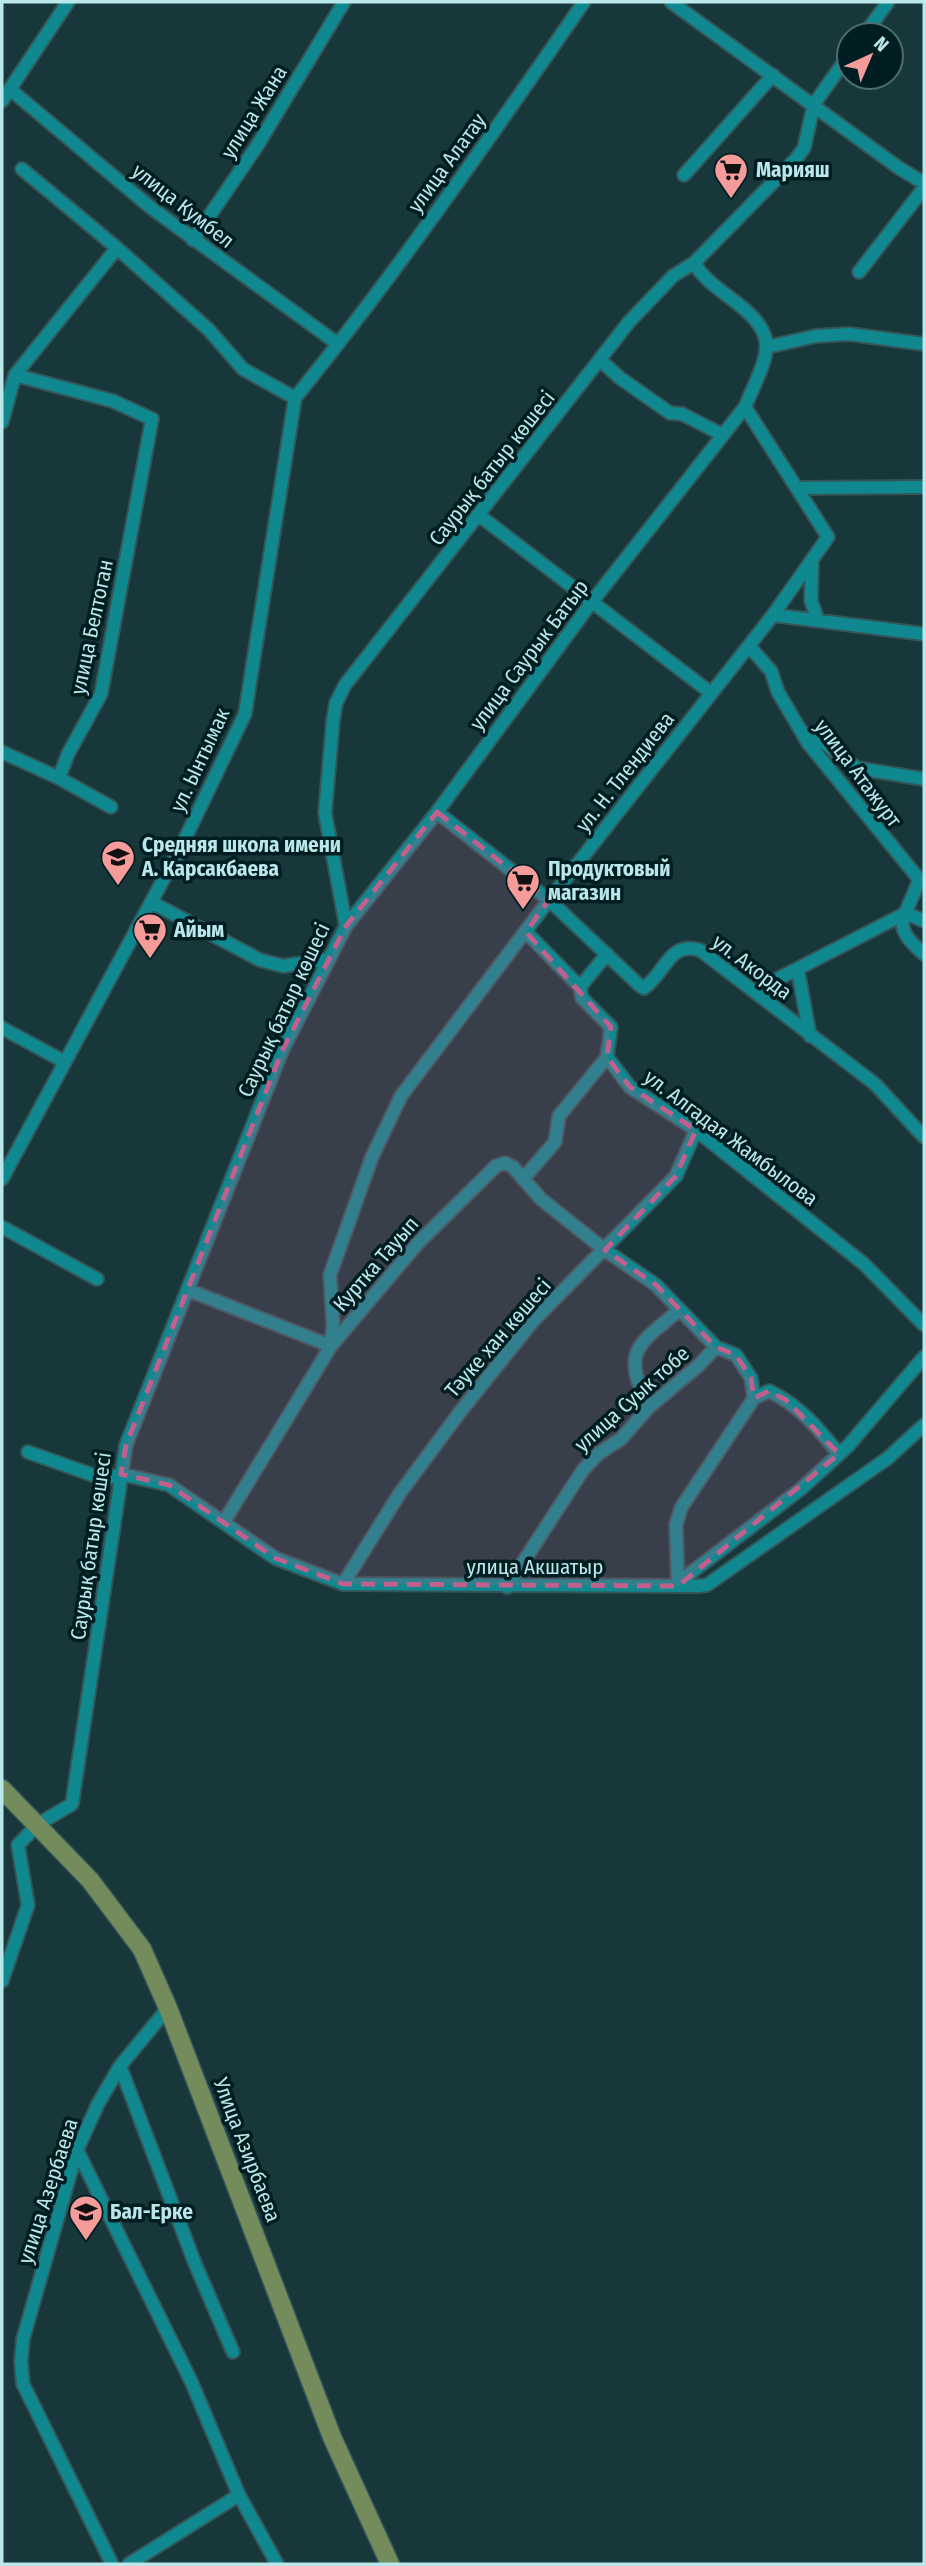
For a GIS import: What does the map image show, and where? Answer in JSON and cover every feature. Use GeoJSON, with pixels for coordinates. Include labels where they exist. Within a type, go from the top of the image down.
{"type":"FeatureCollection","features":[{"type":"Feature","properties":{"kind":"main road","name":"Улица Азирбаева"},"geometry":{"type":"LineString","coordinates":[[2,1789],[90,1880],[142,1949],[168,2008],[332,2437],[390,2564]]}},
{"type":"Feature","properties":{"kind":"street"},"geometry":{"type":"LineString","coordinates":[[2,101],[68,2]]}},
{"type":"Feature","properties":{"kind":"street","name":"улица Жана"},"geometry":{"type":"LineString","coordinates":[[193,240],[257,146],[344,2]]}},
{"type":"Feature","properties":{"kind":"street","name":"улица Алатау"},"geometry":{"type":"LineString","coordinates":[[295,398],[474,160],[584,2]]}},
{"type":"Feature","properties":{"kind":"street"},"geometry":{"type":"LineString","coordinates":[[671,2],[924,185],[859,272]]}},
{"type":"Feature","properties":{"kind":"street"},"geometry":{"type":"LineString","coordinates":[[874,21],[888,2]]}},
{"type":"Feature","properties":{"kind":"street"},"geometry":{"type":"LineString","coordinates":[[684,175],[773,75]]}},
{"type":"Feature","properties":{"kind":"street","name":"Саурық батыр көшесі"},"geometry":{"type":"LineString","coordinates":[[2,1981],[27,1905],[18,1845],[37,1825],[72,1804],[125,1445],[282,1051],[346,926],[325,813],[336,703],[345,685],[480,516],[629,322],[673,275],[694,264],[800,153],[808,134],[814,104],[835,75]]}},
{"type":"Feature","properties":{"kind":"street","name":"улица Кумбел"},"geometry":{"type":"LineString","coordinates":[[11,90],[193,240],[338,344]]}},
{"type":"Feature","properties":{"kind":"street"},"geometry":{"type":"LineString","coordinates":[[22,170],[117,248],[209,330],[243,369],[295,398]]}},
{"type":"Feature","properties":{"kind":"street"},"geometry":{"type":"LineString","coordinates":[[2,422],[15,375],[117,248]]}},
{"type":"Feature","properties":{"kind":"street"},"geometry":{"type":"LineString","coordinates":[[694,264],[708,282],[761,323],[767,346],[816,336],[849,334],[924,344]]}},
{"type":"Feature","properties":{"kind":"street","name":"улица Саурык Батыр"},"geometry":{"type":"LineString","coordinates":[[346,926],[437,812],[591,603],[745,407],[767,346]]}},
{"type":"Feature","properties":{"kind":"street"},"geometry":{"type":"LineString","coordinates":[[600,360],[620,378],[670,413],[682,414],[723,435]]}},
{"type":"Feature","properties":{"kind":"street","name":"улица Белтоган"},"geometry":{"type":"LineString","coordinates":[[15,375],[113,401],[152,419],[101,694],[68,754],[60,778]]}},
{"type":"Feature","properties":{"kind":"street","name":"ул. Ынтымак"},"geometry":{"type":"LineString","coordinates":[[2,1179],[150,902],[244,714],[295,398]]}},
{"type":"Feature","properties":{"kind":"street"},"geometry":{"type":"LineString","coordinates":[[745,407],[797,488],[924,487]]}},
{"type":"Feature","properties":{"kind":"street","name":"ул. Н. Тлендиева"},"geometry":{"type":"LineString","coordinates":[[331,1346],[333,1324],[330,1275],[372,1157],[401,1097],[549,900],[773,615],[828,537],[797,488]]}},
{"type":"Feature","properties":{"kind":"street"},"geometry":{"type":"LineString","coordinates":[[480,516],[711,694]]}},
{"type":"Feature","properties":{"kind":"street"},"geometry":{"type":"LineString","coordinates":[[812,559],[811,601],[818,620]]}},
{"type":"Feature","properties":{"kind":"street"},"geometry":{"type":"LineString","coordinates":[[773,615],[924,634]]}},
{"type":"Feature","properties":{"kind":"street","name":"улица Атажурт"},"geometry":{"type":"LineString","coordinates":[[749,646],[771,671],[778,692],[801,731],[891,848],[919,879],[906,913]]}},
{"type":"Feature","properties":{"kind":"street"},"geometry":{"type":"LineString","coordinates":[[801,731],[827,745],[857,768],[924,779]]}},
{"type":"Feature","properties":{"kind":"street"},"geometry":{"type":"LineString","coordinates":[[2,752],[60,778],[111,807]]}},
{"type":"Feature","properties":{"kind":"street","name":"ул. Акорда"},"geometry":{"type":"LineString","coordinates":[[437,812],[549,900],[644,988],[678,949],[686,946],[700,950],[875,1084],[924,1137]]}},
{"type":"Feature","properties":{"kind":"street"},"geometry":{"type":"LineString","coordinates":[[150,902],[260,960],[283,966],[329,959]]}},
{"type":"Feature","properties":{"kind":"street"},"geometry":{"type":"LineString","coordinates":[[906,913],[924,921]]}},
{"type":"Feature","properties":{"kind":"street"},"geometry":{"type":"LineString","coordinates":[[906,913],[901,923],[902,933],[924,954]]}},
{"type":"Feature","properties":{"kind":"street"},"geometry":{"type":"LineString","coordinates":[[754,991],[798,971],[906,913]]}},
{"type":"Feature","properties":{"kind":"street"},"geometry":{"type":"LineString","coordinates":[[523,1179],[555,1142],[559,1116],[607,1057],[611,1027],[582,998],[580,987],[526,932]]}},
{"type":"Feature","properties":{"kind":"street"},"geometry":{"type":"LineString","coordinates":[[580,987],[607,954]]}},
{"type":"Feature","properties":{"kind":"street"},"geometry":{"type":"LineString","coordinates":[[798,971],[810,1036]]}},
{"type":"Feature","properties":{"kind":"street"},"geometry":{"type":"LineString","coordinates":[[2,1028],[65,1062]]}},
{"type":"Feature","properties":{"kind":"street","name":"ул. Алгадая Жамбылова"},"geometry":{"type":"LineString","coordinates":[[607,1057],[630,1087],[696,1130],[864,1264],[924,1325]]}},
{"type":"Feature","properties":{"kind":"street","name":"Тәуке хан көшесі"},"geometry":{"type":"LineString","coordinates":[[343,1584],[400,1493],[460,1412],[533,1321],[676,1176],[696,1130]]}},
{"type":"Feature","properties":{"kind":"street","name":"Куртка Тауып"},"geometry":{"type":"LineString","coordinates":[[225,1520],[331,1346],[418,1243],[495,1166],[505,1163],[513,1167],[541,1199],[605,1250],[656,1285],[678,1311],[716,1347],[736,1355],[751,1378],[754,1398]]}},
{"type":"Feature","properties":{"kind":"street"},"geometry":{"type":"LineString","coordinates":[[2,1227],[97,1279]]}},
{"type":"Feature","properties":{"kind":"street"},"geometry":{"type":"LineString","coordinates":[[188,1290],[331,1346]]}},
{"type":"Feature","properties":{"kind":"street"},"geometry":{"type":"LineString","coordinates":[[649,1407],[634,1365],[636,1349],[678,1311]]}},
{"type":"Feature","properties":{"kind":"street","name":"улица Суык тобе"},"geometry":{"type":"LineString","coordinates":[[508,1587],[583,1470],[598,1454],[621,1439],[649,1407],[698,1366],[716,1347]]}},
{"type":"Feature","properties":{"kind":"street"},"geometry":{"type":"LineString","coordinates":[[678,1587],[692,1572],[802,1488],[839,1454],[924,1357]]}},
{"type":"Feature","properties":{"kind":"street"},"geometry":{"type":"LineString","coordinates":[[678,1587],[676,1525],[681,1508],[754,1398],[769,1391],[786,1400],[818,1427],[839,1454]]}},
{"type":"Feature","properties":{"kind":"street","name":"улица Акшатыр"},"geometry":{"type":"LineString","coordinates":[[28,1452],[104,1479],[121,1474],[169,1485],[225,1520],[275,1558],[343,1584],[678,1587],[707,1585],[888,1458],[924,1425]]}},
{"type":"Feature","properties":{"kind":"street","name":"улица Азербаева"},"geometry":{"type":"LineString","coordinates":[[112,2564],[23,2384],[21,2362],[33,2304],[78,2150],[98,2104],[121,2066],[168,2008]]}},
{"type":"Feature","properties":{"kind":"street"},"geometry":{"type":"LineString","coordinates":[[121,2066],[194,2261],[233,2352]]}},
{"type":"Feature","properties":{"kind":"street"},"geometry":{"type":"LineString","coordinates":[[78,2150],[191,2381],[239,2495],[277,2564]]}},
{"type":"Feature","properties":{"kind":"street"},"geometry":{"type":"LineString","coordinates":[[130,2564],[239,2495]]}},
{"type":"Feature","properties":{"kind":"highlighted area"},"geometry":{"type":"Polygon","coordinates":[[[437,812],[549,900],[526,932],[611,1027],[607,1057],[630,1087],[696,1130],[676,1176],[605,1250],[656,1285],[716,1347],[736,1355],[751,1378],[754,1398],[769,1391],[786,1400],[839,1454],[678,1586],[507,1587],[343,1584],[275,1558],[169,1485],[121,1474],[126,1445],[282,1051],[346,926],[437,812]]]}},
{"type":"Feature","properties":{"kind":"place","name":"Марияш"},"geometry":{"type":"Point","coordinates":[731,200]}},
{"type":"Feature","properties":{"kind":"place","name":"Средняя школа имени А. Карсакбаева"},"geometry":{"type":"Point","coordinates":[118,887]}},
{"type":"Feature","properties":{"kind":"place","name":"Продуктовый магазин"},"geometry":{"type":"Point","coordinates":[523,911]}},
{"type":"Feature","properties":{"kind":"place","name":"Айым"},"geometry":{"type":"Point","coordinates":[150,960]}},
{"type":"Feature","properties":{"kind":"place","name":"Бал-Ерке"},"geometry":{"type":"Point","coordinates":[86,2242]}}]}
